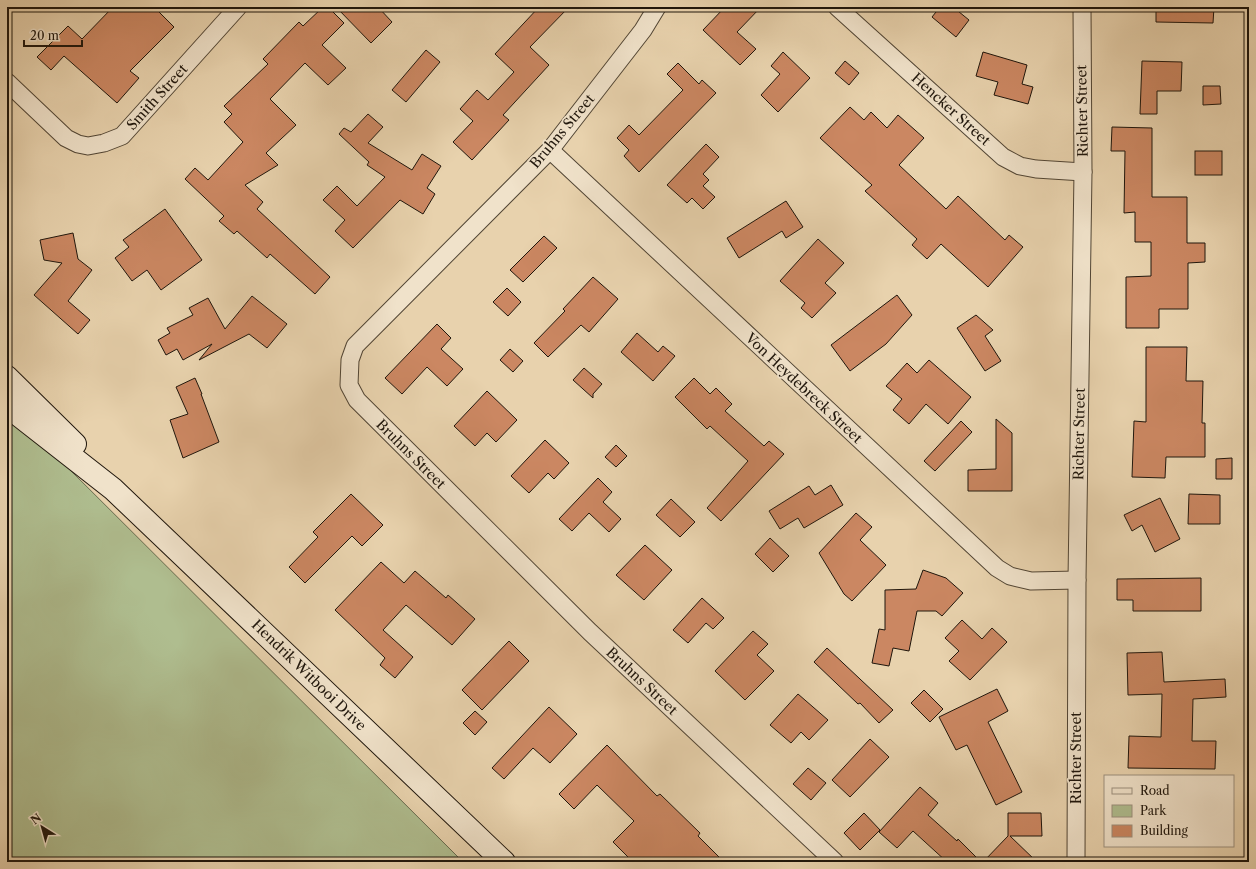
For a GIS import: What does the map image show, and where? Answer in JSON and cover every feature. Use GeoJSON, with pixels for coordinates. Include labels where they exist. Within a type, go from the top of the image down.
{"type":"FeatureCollection","features":[{"type":"Feature","properties":{"kind":"main road","name":"Hendrik Witbooi Drive"},"geometry":{"type":"LineString","coordinates":[[7,377],[79,448],[102,473],[113,489]]}},
{"type":"Feature","properties":{"kind":"main road","name":"Hendrik Witbooi Drive"},"geometry":{"type":"LineString","coordinates":[[7,406],[113,489],[504,862]]}},
{"type":"Feature","properties":{"kind":"street","name":"Smith Street"},"geometry":{"type":"LineString","coordinates":[[7,82],[66,138],[78,144],[88,146],[104,143],[122,136],[238,7]]}},
{"type":"Feature","properties":{"kind":"street","name":"Bruhns Street"},"geometry":{"type":"LineString","coordinates":[[657,7],[643,30],[550,150],[355,346],[350,360],[349,386],[357,400],[590,632],[835,862]]}},
{"type":"Feature","properties":{"kind":"street","name":"Hencker Street"},"geometry":{"type":"LineString","coordinates":[[837,7],[1004,156],[1020,166],[1036,169],[1083,172]]}},
{"type":"Feature","properties":{"kind":"street","name":"Richter Street"},"geometry":{"type":"LineString","coordinates":[[1076,862],[1077,580],[1083,172],[1082,7]]}},
{"type":"Feature","properties":{"kind":"street","name":"Von Heydebreck Street"},"geometry":{"type":"LineString","coordinates":[[550,150],[997,568],[1010,576],[1031,581],[1077,580]]}},
{"type":"Feature","properties":{"kind":"green space"},"geometry":{"type":"Polygon","coordinates":[[[7,407],[463,862],[7,862],[7,407]]]}},
{"type":"Feature","properties":{"kind":"building"},"geometry":{"type":"Polygon","coordinates":[[[113,7],[154,7],[174,27],[130,71],[139,78],[117,103],[64,56],[51,70],[37,57],[68,26],[82,39],[113,7]]]}},
{"type":"Feature","properties":{"kind":"building"},"geometry":{"type":"Polygon","coordinates":[[[323,7],[328,7],[344,23],[322,45],[346,68],[328,85],[305,63],[270,99],[296,125],[266,153],[278,165],[245,185],[263,202],[257,209],[330,277],[315,294],[270,254],[267,258],[237,231],[234,234],[219,221],[224,216],[185,179],[195,168],[208,180],[243,142],[224,122],[232,114],[224,106],[268,64],[263,59],[299,22],[303,26],[323,7]]]}},
{"type":"Feature","properties":{"kind":"building"},"geometry":{"type":"Polygon","coordinates":[[[336,7],[378,7],[392,22],[371,43],[336,7]]]}},
{"type":"Feature","properties":{"kind":"building"},"geometry":{"type":"Polygon","coordinates":[[[539,7],[569,7],[530,47],[549,65],[503,115],[509,120],[472,160],[453,142],[473,121],[460,109],[477,90],[488,100],[514,72],[495,54],[539,7]]]}},
{"type":"Feature","properties":{"kind":"building"},"geometry":{"type":"Polygon","coordinates":[[[725,7],[761,7],[737,32],[756,49],[740,65],[703,30],[725,7]]]}},
{"type":"Feature","properties":{"kind":"building"},"geometry":{"type":"Polygon","coordinates":[[[940,7],[953,7],[969,20],[956,37],[932,17],[940,7]]]}},
{"type":"Feature","properties":{"kind":"building"},"geometry":{"type":"Polygon","coordinates":[[[1156,7],[1214,7],[1213,23],[1156,22],[1156,7]]]}},
{"type":"Feature","properties":{"kind":"building"},"geometry":{"type":"Polygon","coordinates":[[[426,50],[440,62],[406,102],[392,90],[426,50]]]}},
{"type":"Feature","properties":{"kind":"building"},"geometry":{"type":"Polygon","coordinates":[[[783,52],[810,78],[778,112],[761,95],[780,74],[771,66],[783,52]]]}},
{"type":"Feature","properties":{"kind":"building"},"geometry":{"type":"Polygon","coordinates":[[[983,52],[1027,65],[1022,84],[1033,87],[1028,104],[994,95],[998,82],[976,76],[983,52]]]}},
{"type":"Feature","properties":{"kind":"building"},"geometry":{"type":"Polygon","coordinates":[[[845,61],[859,73],[849,85],[835,73],[845,61]]]}},
{"type":"Feature","properties":{"kind":"building"},"geometry":{"type":"Polygon","coordinates":[[[1142,61],[1182,62],[1181,91],[1157,91],[1157,114],[1140,114],[1142,61]]]}},
{"type":"Feature","properties":{"kind":"building"},"geometry":{"type":"Polygon","coordinates":[[[678,63],[699,84],[702,80],[716,93],[639,172],[624,156],[629,150],[617,138],[629,125],[639,135],[683,90],[667,74],[678,63]]]}},
{"type":"Feature","properties":{"kind":"building"},"geometry":{"type":"Polygon","coordinates":[[[1203,86],[1220,86],[1221,104],[1203,105],[1203,86]]]}},
{"type":"Feature","properties":{"kind":"building"},"geometry":{"type":"Polygon","coordinates":[[[850,107],[864,120],[871,112],[887,128],[898,115],[924,138],[899,165],[946,209],[958,196],[1005,240],[1009,235],[1023,247],[988,287],[941,244],[927,259],[912,245],[917,239],[865,191],[872,185],[820,138],[850,107]]]}},
{"type":"Feature","properties":{"kind":"building"},"geometry":{"type":"Polygon","coordinates":[[[368,114],[383,127],[368,143],[412,170],[422,154],[441,166],[427,188],[435,194],[423,214],[400,200],[353,248],[335,231],[345,220],[323,200],[337,186],[357,206],[385,177],[367,165],[369,162],[339,134],[344,128],[351,132],[368,114]]]}},
{"type":"Feature","properties":{"kind":"building"},"geometry":{"type":"Polygon","coordinates":[[[1112,127],[1152,128],[1152,197],[1187,197],[1187,243],[1205,243],[1205,262],[1188,263],[1188,309],[1159,309],[1159,328],[1126,328],[1126,277],[1151,276],[1151,242],[1135,242],[1135,212],[1124,213],[1125,151],[1111,151],[1112,127]]]}},
{"type":"Feature","properties":{"kind":"building"},"geometry":{"type":"Polygon","coordinates":[[[706,144],[719,157],[703,174],[709,180],[703,186],[715,197],[703,209],[692,198],[687,203],[667,185],[706,144]]]}},
{"type":"Feature","properties":{"kind":"building"},"geometry":{"type":"Polygon","coordinates":[[[1195,151],[1222,151],[1222,175],[1195,175],[1195,151]]]}},
{"type":"Feature","properties":{"kind":"building"},"geometry":{"type":"Polygon","coordinates":[[[786,201],[803,227],[786,238],[782,231],[739,258],[727,238],[786,201]]]}},
{"type":"Feature","properties":{"kind":"building"},"geometry":{"type":"Polygon","coordinates":[[[165,209],[202,260],[161,290],[147,270],[132,281],[115,258],[129,247],[123,240],[165,209]]]}},
{"type":"Feature","properties":{"kind":"building"},"geometry":{"type":"Polygon","coordinates":[[[73,233],[78,259],[92,270],[68,301],[90,320],[78,334],[34,295],[62,263],[44,260],[40,240],[73,233]]]}},
{"type":"Feature","properties":{"kind":"building"},"geometry":{"type":"Polygon","coordinates":[[[544,236],[557,248],[523,282],[510,270],[544,236]]]}},
{"type":"Feature","properties":{"kind":"building"},"geometry":{"type":"Polygon","coordinates":[[[818,239],[844,263],[825,283],[836,293],[812,318],[801,308],[805,303],[780,281],[818,239]]]}},
{"type":"Feature","properties":{"kind":"building"},"geometry":{"type":"Polygon","coordinates":[[[593,277],[618,299],[589,332],[581,325],[548,357],[534,343],[565,311],[563,309],[593,277]]]}},
{"type":"Feature","properties":{"kind":"building"},"geometry":{"type":"Polygon","coordinates":[[[507,288],[521,302],[508,316],[493,302],[507,288]]]}},
{"type":"Feature","properties":{"kind":"building"},"geometry":{"type":"Polygon","coordinates":[[[897,295],[912,315],[886,344],[850,371],[831,345],[897,295]]]}},
{"type":"Feature","properties":{"kind":"building"},"geometry":{"type":"Polygon","coordinates":[[[252,296],[287,324],[267,348],[249,334],[199,360],[212,344],[183,360],[177,349],[166,355],[158,340],[170,333],[167,328],[193,315],[189,308],[208,298],[225,329],[252,296]]]}},
{"type":"Feature","properties":{"kind":"building"},"geometry":{"type":"Polygon","coordinates":[[[976,315],[993,330],[985,336],[1001,361],[985,371],[957,328],[976,315]]]}},
{"type":"Feature","properties":{"kind":"building"},"geometry":{"type":"Polygon","coordinates":[[[437,324],[451,338],[441,349],[463,369],[447,386],[427,367],[402,394],[385,378],[437,324]]]}},
{"type":"Feature","properties":{"kind":"building"},"geometry":{"type":"Polygon","coordinates":[[[637,333],[658,352],[663,346],[675,356],[653,381],[621,352],[637,333]]]}},
{"type":"Feature","properties":{"kind":"building"},"geometry":{"type":"Polygon","coordinates":[[[1146,347],[1187,347],[1186,381],[1203,381],[1202,423],[1205,423],[1205,457],[1166,457],[1165,478],[1132,477],[1134,421],[1146,422],[1146,347]]]}},
{"type":"Feature","properties":{"kind":"building"},"geometry":{"type":"Polygon","coordinates":[[[510,349],[523,361],[513,372],[500,360],[510,349]]]}},
{"type":"Feature","properties":{"kind":"building"},"geometry":{"type":"Polygon","coordinates":[[[929,360],[971,397],[948,424],[926,404],[909,424],[893,410],[902,399],[886,386],[907,363],[917,373],[929,360]]]}},
{"type":"Feature","properties":{"kind":"building"},"geometry":{"type":"Polygon","coordinates":[[[584,368],[602,384],[593,394],[593,398],[573,380],[584,368]]]}},
{"type":"Feature","properties":{"kind":"building"},"geometry":{"type":"Polygon","coordinates":[[[195,378],[219,442],[183,458],[170,420],[188,414],[176,387],[195,378]]]}},
{"type":"Feature","properties":{"kind":"building"},"geometry":{"type":"Polygon","coordinates":[[[694,378],[710,394],[716,388],[732,404],[725,411],[764,446],[769,441],[784,454],[721,521],[707,508],[748,461],[710,426],[707,429],[675,397],[694,378]]]}},
{"type":"Feature","properties":{"kind":"building"},"geometry":{"type":"Polygon","coordinates":[[[487,391],[517,420],[496,442],[487,433],[475,446],[454,426],[487,391]]]}},
{"type":"Feature","properties":{"kind":"building"},"geometry":{"type":"Polygon","coordinates":[[[996,419],[1012,433],[1012,491],[968,491],[968,470],[996,469],[996,419]]]}},
{"type":"Feature","properties":{"kind":"building"},"geometry":{"type":"Polygon","coordinates":[[[961,421],[972,432],[935,471],[924,461],[961,421]]]}},
{"type":"Feature","properties":{"kind":"building"},"geometry":{"type":"Polygon","coordinates":[[[545,440],[569,463],[554,479],[548,473],[529,493],[511,476],[545,440]]]}},
{"type":"Feature","properties":{"kind":"building"},"geometry":{"type":"Polygon","coordinates":[[[616,445],[627,456],[616,467],[605,457],[616,445]]]}},
{"type":"Feature","properties":{"kind":"building"},"geometry":{"type":"Polygon","coordinates":[[[1232,458],[1232,479],[1216,479],[1216,459],[1232,458]]]}},
{"type":"Feature","properties":{"kind":"building"},"geometry":{"type":"Polygon","coordinates":[[[598,478],[612,492],[603,502],[621,519],[609,532],[589,513],[572,531],[559,519],[598,478]]]}},
{"type":"Feature","properties":{"kind":"building"},"geometry":{"type":"Polygon","coordinates":[[[831,485],[843,505],[804,528],[798,518],[780,529],[769,511],[809,486],[815,495],[831,485]]]}},
{"type":"Feature","properties":{"kind":"building"},"geometry":{"type":"Polygon","coordinates":[[[351,494],[383,525],[362,546],[352,536],[305,583],[289,567],[318,537],[313,532],[351,494]]]}},
{"type":"Feature","properties":{"kind":"building"},"geometry":{"type":"Polygon","coordinates":[[[1189,494],[1220,495],[1220,524],[1188,524],[1189,494]]]}},
{"type":"Feature","properties":{"kind":"building"},"geometry":{"type":"Polygon","coordinates":[[[1160,498],[1180,539],[1155,552],[1142,525],[1132,531],[1124,515],[1160,498]]]}},
{"type":"Feature","properties":{"kind":"building"},"geometry":{"type":"Polygon","coordinates":[[[671,499],[695,522],[680,537],[656,515],[671,499]]]}},
{"type":"Feature","properties":{"kind":"building"},"geometry":{"type":"Polygon","coordinates":[[[856,513],[872,527],[860,540],[886,565],[852,601],[844,594],[819,553],[856,513]]]}},
{"type":"Feature","properties":{"kind":"building"},"geometry":{"type":"Polygon","coordinates":[[[770,538],[789,556],[773,572],[755,554],[770,538]]]}},
{"type":"Feature","properties":{"kind":"building"},"geometry":{"type":"Polygon","coordinates":[[[645,545],[672,570],[644,600],[616,575],[645,545]]]}},
{"type":"Feature","properties":{"kind":"building"},"geometry":{"type":"Polygon","coordinates":[[[381,562],[404,583],[415,571],[446,598],[448,595],[475,619],[452,645],[406,605],[383,630],[413,657],[395,678],[380,665],[385,658],[335,610],[381,562]]]}},
{"type":"Feature","properties":{"kind":"building"},"geometry":{"type":"Polygon","coordinates":[[[923,570],[946,578],[963,593],[942,616],[936,611],[917,611],[909,651],[893,648],[889,666],[872,663],[879,629],[885,630],[885,590],[916,589],[923,570]]]}},
{"type":"Feature","properties":{"kind":"building"},"geometry":{"type":"Polygon","coordinates":[[[1201,578],[1201,611],[1133,611],[1133,600],[1117,600],[1117,579],[1201,578]]]}},
{"type":"Feature","properties":{"kind":"building"},"geometry":{"type":"Polygon","coordinates":[[[702,598],[724,618],[713,629],[706,623],[688,643],[673,630],[702,598]]]}},
{"type":"Feature","properties":{"kind":"building"},"geometry":{"type":"Polygon","coordinates":[[[962,620],[982,639],[992,628],[1007,642],[970,680],[949,661],[959,651],[945,638],[962,620]]]}},
{"type":"Feature","properties":{"kind":"building"},"geometry":{"type":"Polygon","coordinates":[[[753,631],[768,644],[757,655],[774,671],[745,700],[715,671],[753,631]]]}},
{"type":"Feature","properties":{"kind":"building"},"geometry":{"type":"Polygon","coordinates":[[[509,641],[529,661],[482,710],[462,690],[509,641]]]}},
{"type":"Feature","properties":{"kind":"building"},"geometry":{"type":"Polygon","coordinates":[[[827,648],[893,710],[879,723],[860,703],[858,704],[814,662],[827,648]]]}},
{"type":"Feature","properties":{"kind":"building"},"geometry":{"type":"Polygon","coordinates":[[[1162,652],[1164,682],[1225,679],[1226,697],[1193,699],[1192,741],[1216,741],[1215,769],[1128,768],[1129,736],[1161,737],[1162,694],[1128,695],[1127,653],[1162,652]]]}},
{"type":"Feature","properties":{"kind":"building"},"geometry":{"type":"Polygon","coordinates":[[[997,689],[1008,711],[988,722],[1022,792],[996,805],[967,745],[956,750],[939,717],[997,689]]]}},
{"type":"Feature","properties":{"kind":"building"},"geometry":{"type":"Polygon","coordinates":[[[924,690],[943,709],[930,722],[911,703],[924,690]]]}},
{"type":"Feature","properties":{"kind":"building"},"geometry":{"type":"Polygon","coordinates":[[[798,694],[828,720],[809,740],[801,732],[791,743],[770,725],[798,694]]]}},
{"type":"Feature","properties":{"kind":"building"},"geometry":{"type":"Polygon","coordinates":[[[549,707],[577,734],[550,763],[533,748],[504,779],[492,768],[549,707]]]}},
{"type":"Feature","properties":{"kind":"building"},"geometry":{"type":"Polygon","coordinates":[[[475,711],[487,722],[475,735],[463,723],[475,711]]]}},
{"type":"Feature","properties":{"kind":"building"},"geometry":{"type":"Polygon","coordinates":[[[870,739],[889,757],[850,797],[832,780],[870,739]]]}},
{"type":"Feature","properties":{"kind":"building"},"geometry":{"type":"Polygon","coordinates":[[[607,745],[657,796],[660,794],[700,833],[698,836],[724,862],[633,862],[613,842],[634,821],[597,785],[574,809],[559,794],[607,745]]]}},
{"type":"Feature","properties":{"kind":"building"},"geometry":{"type":"Polygon","coordinates":[[[808,768],[826,783],[811,800],[793,784],[808,768]]]}},
{"type":"Feature","properties":{"kind":"building"},"geometry":{"type":"Polygon","coordinates":[[[920,787],[938,803],[928,815],[957,841],[958,839],[981,862],[947,862],[913,831],[897,848],[879,832],[920,787]]]}},
{"type":"Feature","properties":{"kind":"building"},"geometry":{"type":"Polygon","coordinates":[[[864,813],[880,830],[860,850],[844,833],[864,813]]]}},
{"type":"Feature","properties":{"kind":"building"},"geometry":{"type":"Polygon","coordinates":[[[1008,813],[1041,813],[1042,836],[1010,836],[1037,862],[983,862],[1008,836],[1008,813]]]}}]}
